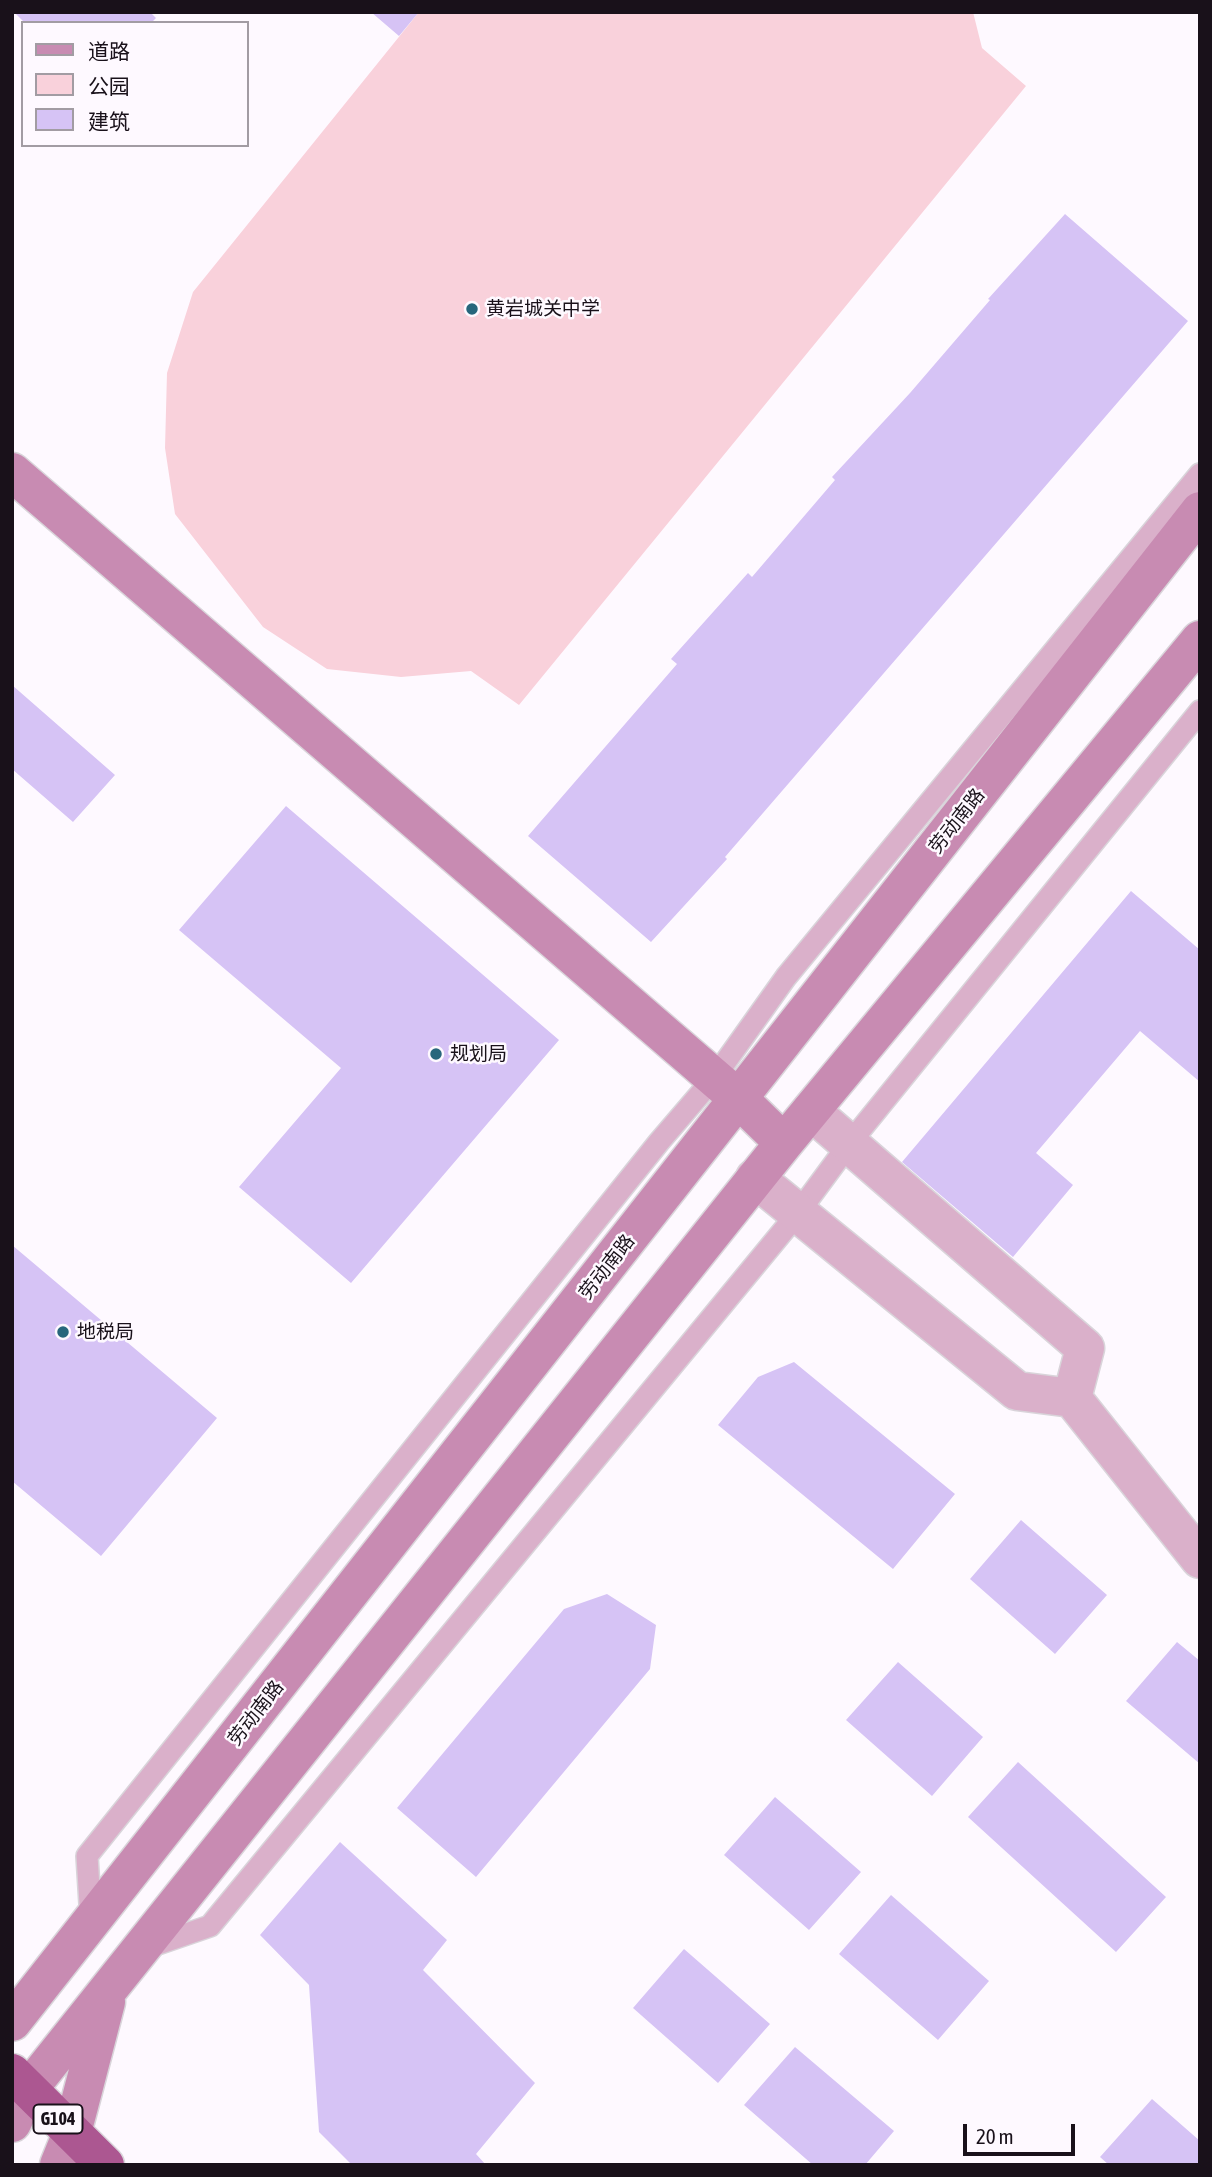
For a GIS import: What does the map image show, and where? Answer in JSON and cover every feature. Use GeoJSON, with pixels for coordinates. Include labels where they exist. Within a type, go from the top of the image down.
{"type":"FeatureCollection","features":[{"type":"Feature","properties":{"kind":"highway","name":"G104"},"geometry":{"type":"LineString","coordinates":[[18,2095],[65,2149],[105,2165]]}},
{"type":"Feature","properties":{"kind":"main road"},"geometry":{"type":"LineString","coordinates":[[12,472],[727,1089],[784,1143]]}},
{"type":"Feature","properties":{"kind":"main road","name":"劳动南路"},"geometry":{"type":"LineString","coordinates":[[12,2022],[91,1923],[727,1089],[1200,511]]}},
{"type":"Feature","properties":{"kind":"main road"},"geometry":{"type":"LineString","coordinates":[[18,2095],[109,1989],[755,1178],[1200,639]]}},
{"type":"Feature","properties":{"kind":"main road"},"geometry":{"type":"LineString","coordinates":[[12,1977],[60,1961]]}},
{"type":"Feature","properties":{"kind":"main road"},"geometry":{"type":"LineString","coordinates":[[65,2149],[109,1989]]}},
{"type":"Feature","properties":{"kind":"street"},"geometry":{"type":"LineString","coordinates":[[811,1111],[1086,1348],[1072,1398]]}},
{"type":"Feature","properties":{"kind":"street"},"geometry":{"type":"LineString","coordinates":[[755,1178],[1017,1391],[1072,1398],[1200,1559]]}},
{"type":"Feature","properties":{"kind":"lane"},"geometry":{"type":"LineString","coordinates":[[727,1089],[786,977],[1200,474]]}},
{"type":"Feature","properties":{"kind":"lane"},"geometry":{"type":"LineString","coordinates":[[139,1951],[210,1926],[798,1213],[849,1144],[1200,711]]}},
{"type":"Feature","properties":{"kind":"green space","name":"黄岩城关中学"},"geometry":{"type":"Polygon","coordinates":[[[419,12],[973,12],[982,48],[1026,86],[519,705],[471,671],[401,677],[327,669],[263,627],[175,514],[165,448],[167,373],[193,292],[419,12]]]}},
{"type":"Feature","properties":{"kind":"building"},"geometry":{"type":"Polygon","coordinates":[[[14,12],[150,12],[156,18],[153,21],[23,21],[14,12]]]}},
{"type":"Feature","properties":{"kind":"building"},"geometry":{"type":"Polygon","coordinates":[[[371,12],[419,12],[399,36],[371,12]]]}},
{"type":"Feature","properties":{"kind":"building"},"geometry":{"type":"Polygon","coordinates":[[[1065,214],[1188,321],[725,857],[727,859],[651,942],[528,836],[677,664],[671,659],[748,573],[752,577],[835,480],[832,477],[910,393],[990,300],[988,299],[1065,214]]]}},
{"type":"Feature","properties":{"kind":"building"},"geometry":{"type":"Polygon","coordinates":[[[12,685],[115,775],[73,822],[12,769],[12,685]]]}},
{"type":"Feature","properties":{"kind":"building","name":"规划局"},"geometry":{"type":"Polygon","coordinates":[[[286,806],[559,1040],[351,1283],[239,1187],[341,1068],[179,930],[286,806]]]}},
{"type":"Feature","properties":{"kind":"building"},"geometry":{"type":"Polygon","coordinates":[[[1131,891],[1200,950],[1200,1082],[1140,1031],[1036,1153],[1073,1185],[1013,1257],[902,1162],[1131,891]]]}},
{"type":"Feature","properties":{"kind":"building","name":"地税局"},"geometry":{"type":"Polygon","coordinates":[[[12,1245],[217,1418],[101,1556],[12,1481],[12,1245]]]}},
{"type":"Feature","properties":{"kind":"building"},"geometry":{"type":"Polygon","coordinates":[[[794,1362],[955,1494],[893,1569],[718,1425],[758,1377],[794,1362]]]}},
{"type":"Feature","properties":{"kind":"building"},"geometry":{"type":"Polygon","coordinates":[[[1021,1520],[1107,1595],[1055,1654],[970,1579],[1021,1520]]]}},
{"type":"Feature","properties":{"kind":"building"},"geometry":{"type":"Polygon","coordinates":[[[607,1594],[656,1625],[650,1669],[476,1877],[397,1808],[564,1609],[607,1594]]]}},
{"type":"Feature","properties":{"kind":"building"},"geometry":{"type":"Polygon","coordinates":[[[1177,1642],[1200,1661],[1200,1764],[1126,1701],[1177,1642]]]}},
{"type":"Feature","properties":{"kind":"building"},"geometry":{"type":"Polygon","coordinates":[[[898,1662],[983,1737],[932,1796],[846,1720],[898,1662]]]}},
{"type":"Feature","properties":{"kind":"building"},"geometry":{"type":"Polygon","coordinates":[[[1018,1762],[1166,1897],[1116,1952],[968,1817],[1018,1762]]]}},
{"type":"Feature","properties":{"kind":"building"},"geometry":{"type":"Polygon","coordinates":[[[775,1797],[861,1872],[809,1930],[724,1855],[775,1797]]]}},
{"type":"Feature","properties":{"kind":"building"},"geometry":{"type":"Polygon","coordinates":[[[340,1842],[447,1940],[423,1970],[535,2083],[476,2154],[486,2165],[352,2165],[319,2132],[309,1985],[260,1935],[340,1842]]]}},
{"type":"Feature","properties":{"kind":"building"},"geometry":{"type":"Polygon","coordinates":[[[891,1895],[989,1981],[938,2040],[839,1954],[891,1895]]]}},
{"type":"Feature","properties":{"kind":"building"},"geometry":{"type":"Polygon","coordinates":[[[684,1949],[770,2024],[718,2083],[633,2008],[684,1949]]]}},
{"type":"Feature","properties":{"kind":"building"},"geometry":{"type":"Polygon","coordinates":[[[795,2047],[894,2131],[865,2165],[813,2165],[744,2105],[795,2047]]]}},
{"type":"Feature","properties":{"kind":"building"},"geometry":{"type":"Polygon","coordinates":[[[1152,2099],[1200,2141],[1200,2165],[1109,2165],[1100,2157],[1152,2099]]]}},
{"type":"Feature","properties":{"kind":"place","name":"黄岩城关中学"},"geometry":{"type":"Point","coordinates":[472,309]}},
{"type":"Feature","properties":{"kind":"place","name":"规划局"},"geometry":{"type":"Point","coordinates":[436,1054]}},
{"type":"Feature","properties":{"kind":"place","name":"地税局"},"geometry":{"type":"Point","coordinates":[63,1332]}}]}
